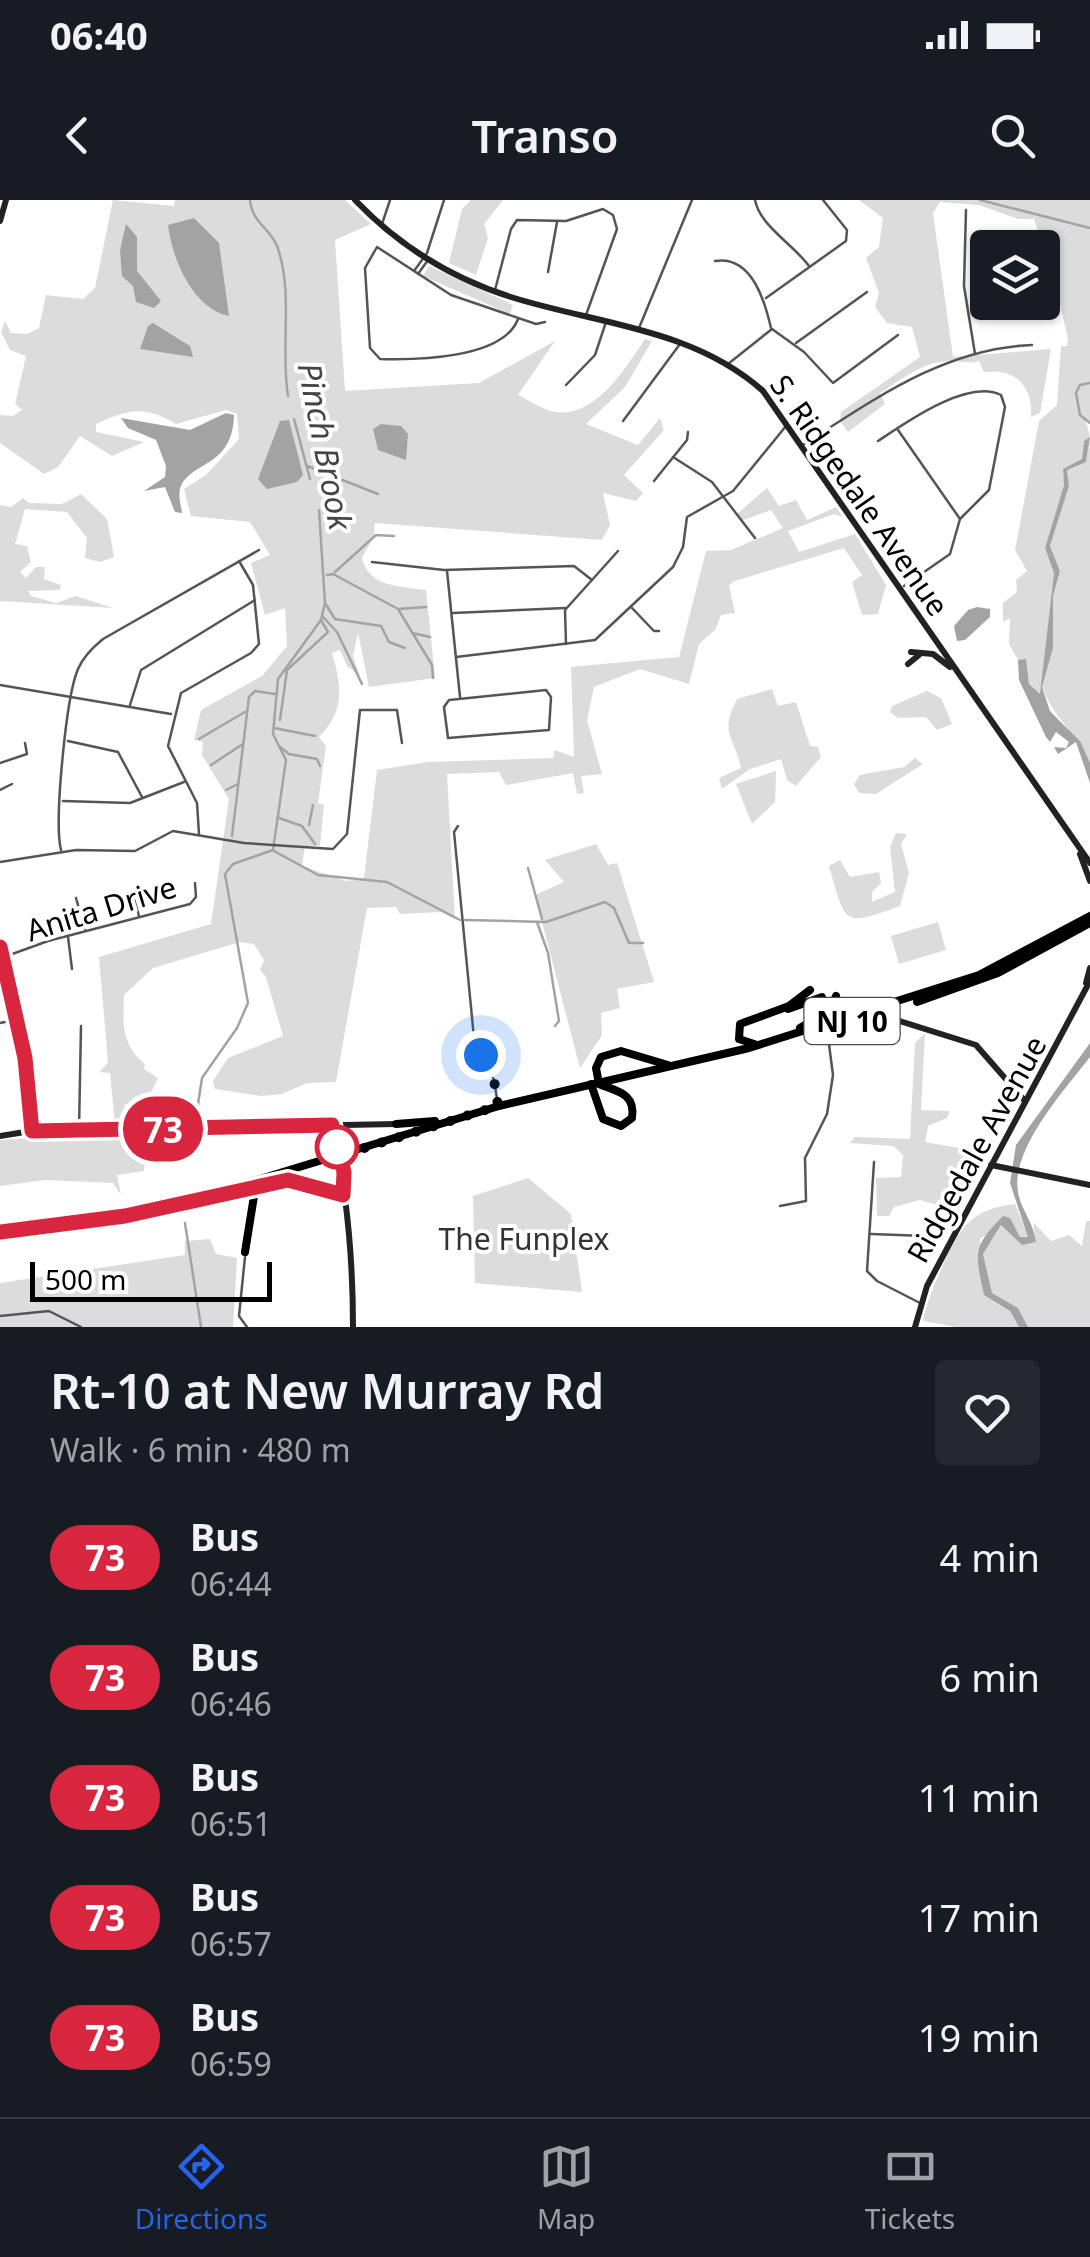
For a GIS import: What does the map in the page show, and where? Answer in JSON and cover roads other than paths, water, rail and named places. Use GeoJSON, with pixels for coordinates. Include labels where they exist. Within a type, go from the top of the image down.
{"type":"FeatureCollection","features":[{"type":"Feature","properties":{"kind":"main road","name":"S. Ridgedale Avenue"},"geometry":{"type":"LineString","coordinates":[[355,200],[426,258],[495,292],[681,342],[727,365],[762,391],[970,690]]}},
{"type":"Feature","properties":{"kind":"main road"},"geometry":{"type":"LineString","coordinates":[[0,221],[3,204]]}},
{"type":"Feature","properties":{"kind":"main road"},"geometry":{"type":"LineString","coordinates":[[911,652],[943,660],[970,690],[1090,863]]}},
{"type":"Feature","properties":{"kind":"main road"},"geometry":{"type":"LineString","coordinates":[[908,664],[920,654]]}},
{"type":"Feature","properties":{"kind":"main road"},"geometry":{"type":"LineString","coordinates":[[1076,843],[1090,881]]}},
{"type":"Feature","properties":{"kind":"main road","name":"NJ 10"},"geometry":{"type":"LineString","coordinates":[[0,1230],[187,1200],[455,1123],[784,1038],[979,975],[1090,916]]}},
{"type":"Feature","properties":{"kind":"main road","name":"NJ 10"},"geometry":{"type":"LineString","coordinates":[[0,1230],[125,1216],[240,1192],[498,1106],[739,1055],[990,977],[1090,927]]}},
{"type":"Feature","properties":{"kind":"main road"},"geometry":{"type":"LineString","coordinates":[[0,948],[3,978],[17,1020],[32,1131]]}},
{"type":"Feature","properties":{"kind":"main road","name":"Ridgedale Avenue"},"geometry":{"type":"LineString","coordinates":[[1083,994],[1090,968]]}},
{"type":"Feature","properties":{"kind":"main road","name":"Ridgedale Avenue"},"geometry":{"type":"LineString","coordinates":[[915,1327],[920,1303],[1090,981]]}},
{"type":"Feature","properties":{"kind":"main road"},"geometry":{"type":"LineString","coordinates":[[774,1012],[796,993],[810,990]]}},
{"type":"Feature","properties":{"kind":"main road"},"geometry":{"type":"LineString","coordinates":[[758,1045],[742,1042],[738,1027],[828,997],[824,1014],[784,1038]]}},
{"type":"Feature","properties":{"kind":"main road"},"geometry":{"type":"LineString","coordinates":[[877,1014],[976,1046],[1024,1101]]}},
{"type":"Feature","properties":{"kind":"main road"},"geometry":{"type":"LineString","coordinates":[[596,1085],[628,1097],[633,1111],[627,1124],[614,1126],[603,1118],[596,1085],[597,1064],[610,1051],[670,1066]]}},
{"type":"Feature","properties":{"kind":"main road"},"geometry":{"type":"LineString","coordinates":[[0,1136],[32,1131],[449,1120]]}},
{"type":"Feature","properties":{"kind":"main road"},"geometry":{"type":"LineString","coordinates":[[332,1125],[340,1158],[355,1282],[352,1327]]}},
{"type":"Feature","properties":{"kind":"main road"},"geometry":{"type":"LineString","coordinates":[[991,1165],[1090,1185]]}},
{"type":"Feature","properties":{"kind":"main road"},"geometry":{"type":"LineString","coordinates":[[277,1181],[296,1180],[343,1195]]}},
{"type":"Feature","properties":{"kind":"main road"},"geometry":{"type":"LineString","coordinates":[[245,1252],[254,1196],[264,1185]]}},
{"type":"Feature","properties":{"kind":"main road"},"geometry":{"type":"LineString","coordinates":[[240,1192],[250,1200],[245,1252]]}},
{"type":"Feature","properties":{"kind":"street"},"geometry":{"type":"LineString","coordinates":[[382,225],[390,200]]}},
{"type":"Feature","properties":{"kind":"street"},"geometry":{"type":"LineString","coordinates":[[416,274],[426,258],[444,200]]}},
{"type":"Feature","properties":{"kind":"street"},"geometry":{"type":"LineString","coordinates":[[639,330],[692,200]]}},
{"type":"Feature","properties":{"kind":"street"},"geometry":{"type":"LineString","coordinates":[[755,200],[760,218],[790,241],[810,268]]}},
{"type":"Feature","properties":{"kind":"street"},"geometry":{"type":"LineString","coordinates":[[766,298],[848,238],[823,200]]}},
{"type":"Feature","properties":{"kind":"street"},"geometry":{"type":"LineString","coordinates":[[495,292],[514,224],[524,217],[557,220],[600,208],[616,222],[617,232],[585,316]]}},
{"type":"Feature","properties":{"kind":"street"},"geometry":{"type":"LineString","coordinates":[[966,210],[964,290],[975,355]]}},
{"type":"Feature","properties":{"kind":"street"},"geometry":{"type":"LineString","coordinates":[[548,272],[557,220]]}},
{"type":"Feature","properties":{"kind":"street"},"geometry":{"type":"LineString","coordinates":[[518,319],[511,330],[470,353],[377,358],[370,348],[366,264],[378,247],[464,301],[518,319],[545,322]]}},
{"type":"Feature","properties":{"kind":"street"},"geometry":{"type":"LineString","coordinates":[[715,261],[726,260],[753,280],[766,298],[772,330],[794,344],[833,383],[898,334]]}},
{"type":"Feature","properties":{"kind":"street"},"geometry":{"type":"LineString","coordinates":[[794,344],[867,292]]}},
{"type":"Feature","properties":{"kind":"street"},"geometry":{"type":"LineString","coordinates":[[566,385],[596,354],[606,321]]}},
{"type":"Feature","properties":{"kind":"street"},"geometry":{"type":"LineString","coordinates":[[727,365],[772,330]]}},
{"type":"Feature","properties":{"kind":"street"},"geometry":{"type":"LineString","coordinates":[[622,422],[674,359],[681,342]]}},
{"type":"Feature","properties":{"kind":"street"},"geometry":{"type":"LineString","coordinates":[[802,445],[920,372],[975,355],[1032,345]]}},
{"type":"Feature","properties":{"kind":"street"},"geometry":{"type":"LineString","coordinates":[[878,441],[940,402],[989,391],[1003,398],[1005,408],[990,490],[960,519],[950,554],[899,588]]}},
{"type":"Feature","properties":{"kind":"street"},"geometry":{"type":"LineString","coordinates":[[456,657],[591,642],[676,564],[684,547],[685,520],[724,498],[788,425]]}},
{"type":"Feature","properties":{"kind":"street"},"geometry":{"type":"LineString","coordinates":[[897,428],[960,519]]}},
{"type":"Feature","properties":{"kind":"street"},"geometry":{"type":"LineString","coordinates":[[654,481],[688,432]]}},
{"type":"Feature","properties":{"kind":"street"},"geometry":{"type":"LineString","coordinates":[[673,456],[710,480],[755,538]]}},
{"type":"Feature","properties":{"kind":"street"},"geometry":{"type":"LineString","coordinates":[[62,852],[61,801],[72,697],[80,664],[96,645],[238,559],[260,550]]}},
{"type":"Feature","properties":{"kind":"street"},"geometry":{"type":"LineString","coordinates":[[566,646],[567,608],[618,551]]}},
{"type":"Feature","properties":{"kind":"street"},"geometry":{"type":"LineString","coordinates":[[199,835],[199,808],[168,750],[174,714],[184,690],[257,647],[260,636],[252,581],[238,559]]}},
{"type":"Feature","properties":{"kind":"street"},"geometry":{"type":"LineString","coordinates":[[372,562],[447,570],[574,566],[592,580]]}},
{"type":"Feature","properties":{"kind":"street"},"geometry":{"type":"LineString","coordinates":[[447,570],[460,699]]}},
{"type":"Feature","properties":{"kind":"street"},"geometry":{"type":"LineString","coordinates":[[130,706],[141,670],[256,600]]}},
{"type":"Feature","properties":{"kind":"street"},"geometry":{"type":"LineString","coordinates":[[631,606],[654,631],[659,631]]}},
{"type":"Feature","properties":{"kind":"street"},"geometry":{"type":"LineString","coordinates":[[451,613],[567,608]]}},
{"type":"Feature","properties":{"kind":"street"},"geometry":{"type":"LineString","coordinates":[[0,685],[174,714]]}},
{"type":"Feature","properties":{"kind":"street"},"geometry":{"type":"LineString","coordinates":[[546,690],[551,697],[552,727],[451,740],[444,704],[460,699],[546,690]]}},
{"type":"Feature","properties":{"kind":"street"},"geometry":{"type":"LineString","coordinates":[[0,862],[62,852],[131,852],[168,832],[329,850],[343,842],[362,709],[397,710],[402,743]]}},
{"type":"Feature","properties":{"kind":"street"},"geometry":{"type":"LineString","coordinates":[[67,741],[118,752],[143,798]]}},
{"type":"Feature","properties":{"kind":"street"},"geometry":{"type":"LineString","coordinates":[[0,764],[27,754],[26,742]]}},
{"type":"Feature","properties":{"kind":"street"},"geometry":{"type":"LineString","coordinates":[[61,801],[126,803],[184,782]]}},
{"type":"Feature","properties":{"kind":"street"},"geometry":{"type":"LineString","coordinates":[[0,790],[12,784]]}},
{"type":"Feature","properties":{"kind":"street"},"geometry":{"type":"LineString","coordinates":[[458,826],[455,839],[474,1038],[494,1080],[498,1106]]}},
{"type":"Feature","properties":{"kind":"street","name":"Anita Drive"},"geometry":{"type":"LineString","coordinates":[[2,958],[192,903],[195,883]]}},
{"type":"Feature","properties":{"kind":"street"},"geometry":{"type":"LineString","coordinates":[[76,898],[85,931]]}},
{"type":"Feature","properties":{"kind":"street"},"geometry":{"type":"LineString","coordinates":[[134,899],[139,917]]}},
{"type":"Feature","properties":{"kind":"street"},"geometry":{"type":"LineString","coordinates":[[68,936],[72,970]]}},
{"type":"Feature","properties":{"kind":"street"},"geometry":{"type":"LineString","coordinates":[[0,1023],[17,1020]]}},
{"type":"Feature","properties":{"kind":"street"},"geometry":{"type":"LineString","coordinates":[[78,1130],[81,1026]]}},
{"type":"Feature","properties":{"kind":"street"},"geometry":{"type":"LineString","coordinates":[[780,1206],[806,1202],[805,1158],[826,1114],[833,1074],[827,1029]]}},
{"type":"Feature","properties":{"kind":"street"},"geometry":{"type":"LineString","coordinates":[[874,1162],[865,1262],[870,1275],[920,1303]]}},
{"type":"Feature","properties":{"kind":"street"},"geometry":{"type":"LineString","coordinates":[[868,1233],[924,1236]]}},
{"type":"Feature","properties":{"kind":"street"},"geometry":{"type":"LineString","coordinates":[[245,1252],[239,1316],[247,1327]]}},
{"type":"Feature","properties":{"kind":"street"},"geometry":{"type":"LineString","coordinates":[[0,1316],[49,1311],[81,1327]]}},
{"type":"Feature","properties":{"kind":"waterway","name":"Pinch Brook"},"geometry":{"type":"LineString","coordinates":[[250,200],[254,214],[274,240],[282,264],[288,396]]}},
{"type":"Feature","properties":{"kind":"waterway","name":"Pinch Brook"},"geometry":{"type":"LineString","coordinates":[[980,200],[1090,228]]}},
{"type":"Feature","properties":{"kind":"waterway"},"geometry":{"type":"LineString","coordinates":[[1090,383],[1080,385],[1076,393],[1080,415],[1090,423]]}},
{"type":"Feature","properties":{"kind":"waterway","name":"Pinch Brook"},"geometry":{"type":"LineString","coordinates":[[294,419],[310,479]]}},
{"type":"Feature","properties":{"kind":"waterway"},"geometry":{"type":"LineString","coordinates":[[1065,470],[1079,462]]}},
{"type":"Feature","properties":{"kind":"waterway"},"geometry":{"type":"LineString","coordinates":[[307,466],[378,494]]}},
{"type":"Feature","properties":{"kind":"waterway","name":"Pinch Brook"},"geometry":{"type":"LineString","coordinates":[[195,1124],[202,1078],[237,1028],[248,1003],[225,874],[233,864],[273,850],[286,760],[273,734],[278,679],[321,620],[325,603],[319,510]]}},
{"type":"Feature","properties":{"kind":"waterway"},"geometry":{"type":"LineString","coordinates":[[335,572],[376,535],[394,536]]}},
{"type":"Feature","properties":{"kind":"waterway"},"geometry":{"type":"LineString","coordinates":[[327,575],[333,574],[398,609],[432,665],[433,678]]}},
{"type":"Feature","properties":{"kind":"waterway"},"geometry":{"type":"LineString","coordinates":[[325,603],[335,619],[381,626],[389,642],[405,648]]}},
{"type":"Feature","properties":{"kind":"waterway"},"geometry":{"type":"LineString","coordinates":[[398,609],[426,607]]}},
{"type":"Feature","properties":{"kind":"waterway"},"geometry":{"type":"LineString","coordinates":[[323,617],[337,632],[362,684]]}},
{"type":"Feature","properties":{"kind":"waterway","name":"Pinch Brook"},"geometry":{"type":"LineString","coordinates":[[280,720],[287,670],[328,632],[321,620]]}},
{"type":"Feature","properties":{"kind":"waterway"},"geometry":{"type":"LineString","coordinates":[[412,633],[430,637]]}},
{"type":"Feature","properties":{"kind":"waterway"},"geometry":{"type":"LineString","coordinates":[[232,836],[249,697],[255,691],[275,694]]}},
{"type":"Feature","properties":{"kind":"waterway"},"geometry":{"type":"LineString","coordinates":[[199,739],[245,712]]}},
{"type":"Feature","properties":{"kind":"waterway"},"geometry":{"type":"LineString","coordinates":[[274,728],[315,736]]}},
{"type":"Feature","properties":{"kind":"waterway"},"geometry":{"type":"LineString","coordinates":[[1068,731],[1079,742]]}},
{"type":"Feature","properties":{"kind":"waterway"},"geometry":{"type":"LineString","coordinates":[[211,765],[243,744]]}},
{"type":"Feature","properties":{"kind":"waterway"},"geometry":{"type":"LineString","coordinates":[[280,747],[289,754],[317,759],[320,766]]}},
{"type":"Feature","properties":{"kind":"waterway"},"geometry":{"type":"LineString","coordinates":[[226,790],[238,784]]}},
{"type":"Feature","properties":{"kind":"waterway"},"geometry":{"type":"LineString","coordinates":[[309,825],[313,805]]}},
{"type":"Feature","properties":{"kind":"waterway"},"geometry":{"type":"LineString","coordinates":[[279,818],[302,826],[315,844]]}},
{"type":"Feature","properties":{"kind":"waterway"},"geometry":{"type":"LineString","coordinates":[[274,851],[318,875],[387,882],[460,920]]}},
{"type":"Feature","properties":{"kind":"waterway"},"geometry":{"type":"LineString","coordinates":[[528,868],[542,919]]}},
{"type":"Feature","properties":{"kind":"waterway"},"geometry":{"type":"LineString","coordinates":[[465,920],[546,922],[605,902],[614,908],[629,943],[643,943]]}},
{"type":"Feature","properties":{"kind":"waterway"},"geometry":{"type":"LineString","coordinates":[[537,922],[548,953],[559,1021],[555,1026]]}},
{"type":"Feature","properties":{"kind":"waterway","name":"Pinch Brook"},"geometry":{"type":"LineString","coordinates":[[191,1145],[193,1132]]}},
{"type":"Feature","properties":{"kind":"waterway","name":"Pinch Brook"},"geometry":{"type":"LineString","coordinates":[[185,1223],[201,1327]]}},
{"type":"Feature","properties":{"kind":"park label","name":"The Funplex"},"geometry":{"type":"Point","coordinates":[524,1238]}}]}
